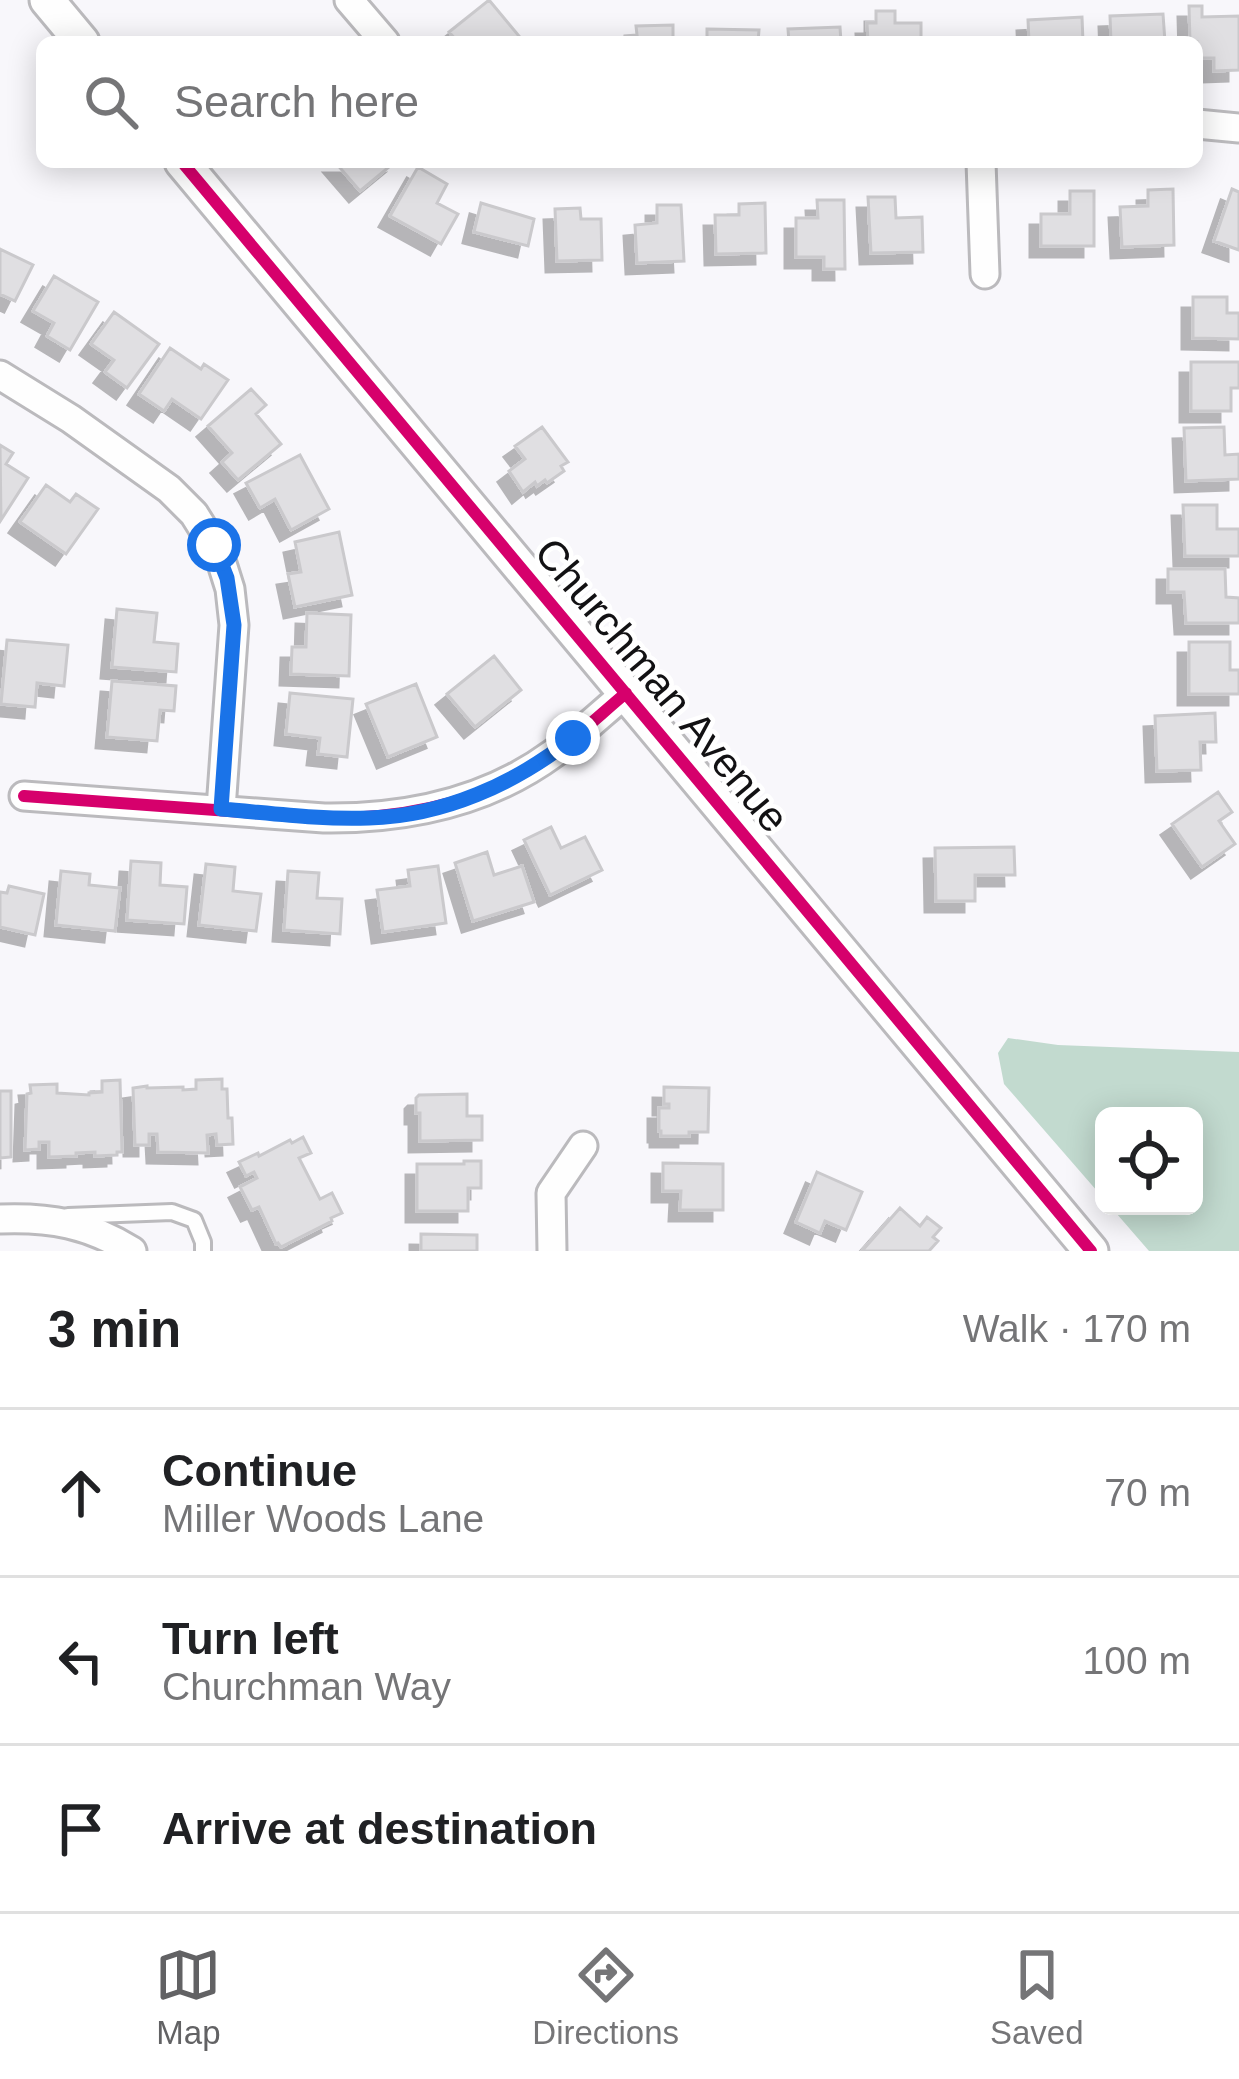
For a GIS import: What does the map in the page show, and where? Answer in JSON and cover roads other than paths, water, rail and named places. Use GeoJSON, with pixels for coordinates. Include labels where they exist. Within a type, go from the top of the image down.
{"type":"FeatureCollection","features":[{"type":"Feature","properties":{"kind":"street"},"geometry":{"type":"LineString","coordinates":[[349,0],[380,36]]}},
{"type":"Feature","properties":{"kind":"street"},"geometry":{"type":"LineString","coordinates":[[56,3],[78,36]]}},
{"type":"Feature","properties":{"kind":"street"},"geometry":{"type":"LineString","coordinates":[[1203,125],[1239,128]]}},
{"type":"Feature","properties":{"kind":"street","name":"Churchman Avenue"},"geometry":{"type":"LineString","coordinates":[[187,168],[1091,1251]]}},
{"type":"Feature","properties":{"kind":"street"},"geometry":{"type":"LineString","coordinates":[[981,168],[985,274]]}},
{"type":"Feature","properties":{"kind":"street"},"geometry":{"type":"LineString","coordinates":[[0,375],[71,418],[169,489],[208,533],[227,578],[234,625],[221,809]]}},
{"type":"Feature","properties":{"kind":"street"},"geometry":{"type":"LineString","coordinates":[[24,796],[324,818],[373,818],[444,806],[533,766],[626,693]]}},
{"type":"Feature","properties":{"kind":"street"},"geometry":{"type":"LineString","coordinates":[[551,1251],[551,1193],[583,1146]]}},
{"type":"Feature","properties":{"kind":"street"},"geometry":{"type":"LineString","coordinates":[[0,1219],[45,1217],[100,1234],[132,1251]]}},
{"type":"Feature","properties":{"kind":"lane"},"geometry":{"type":"LineString","coordinates":[[45,1217],[172,1212],[194,1220],[203,1251]]}}]}
